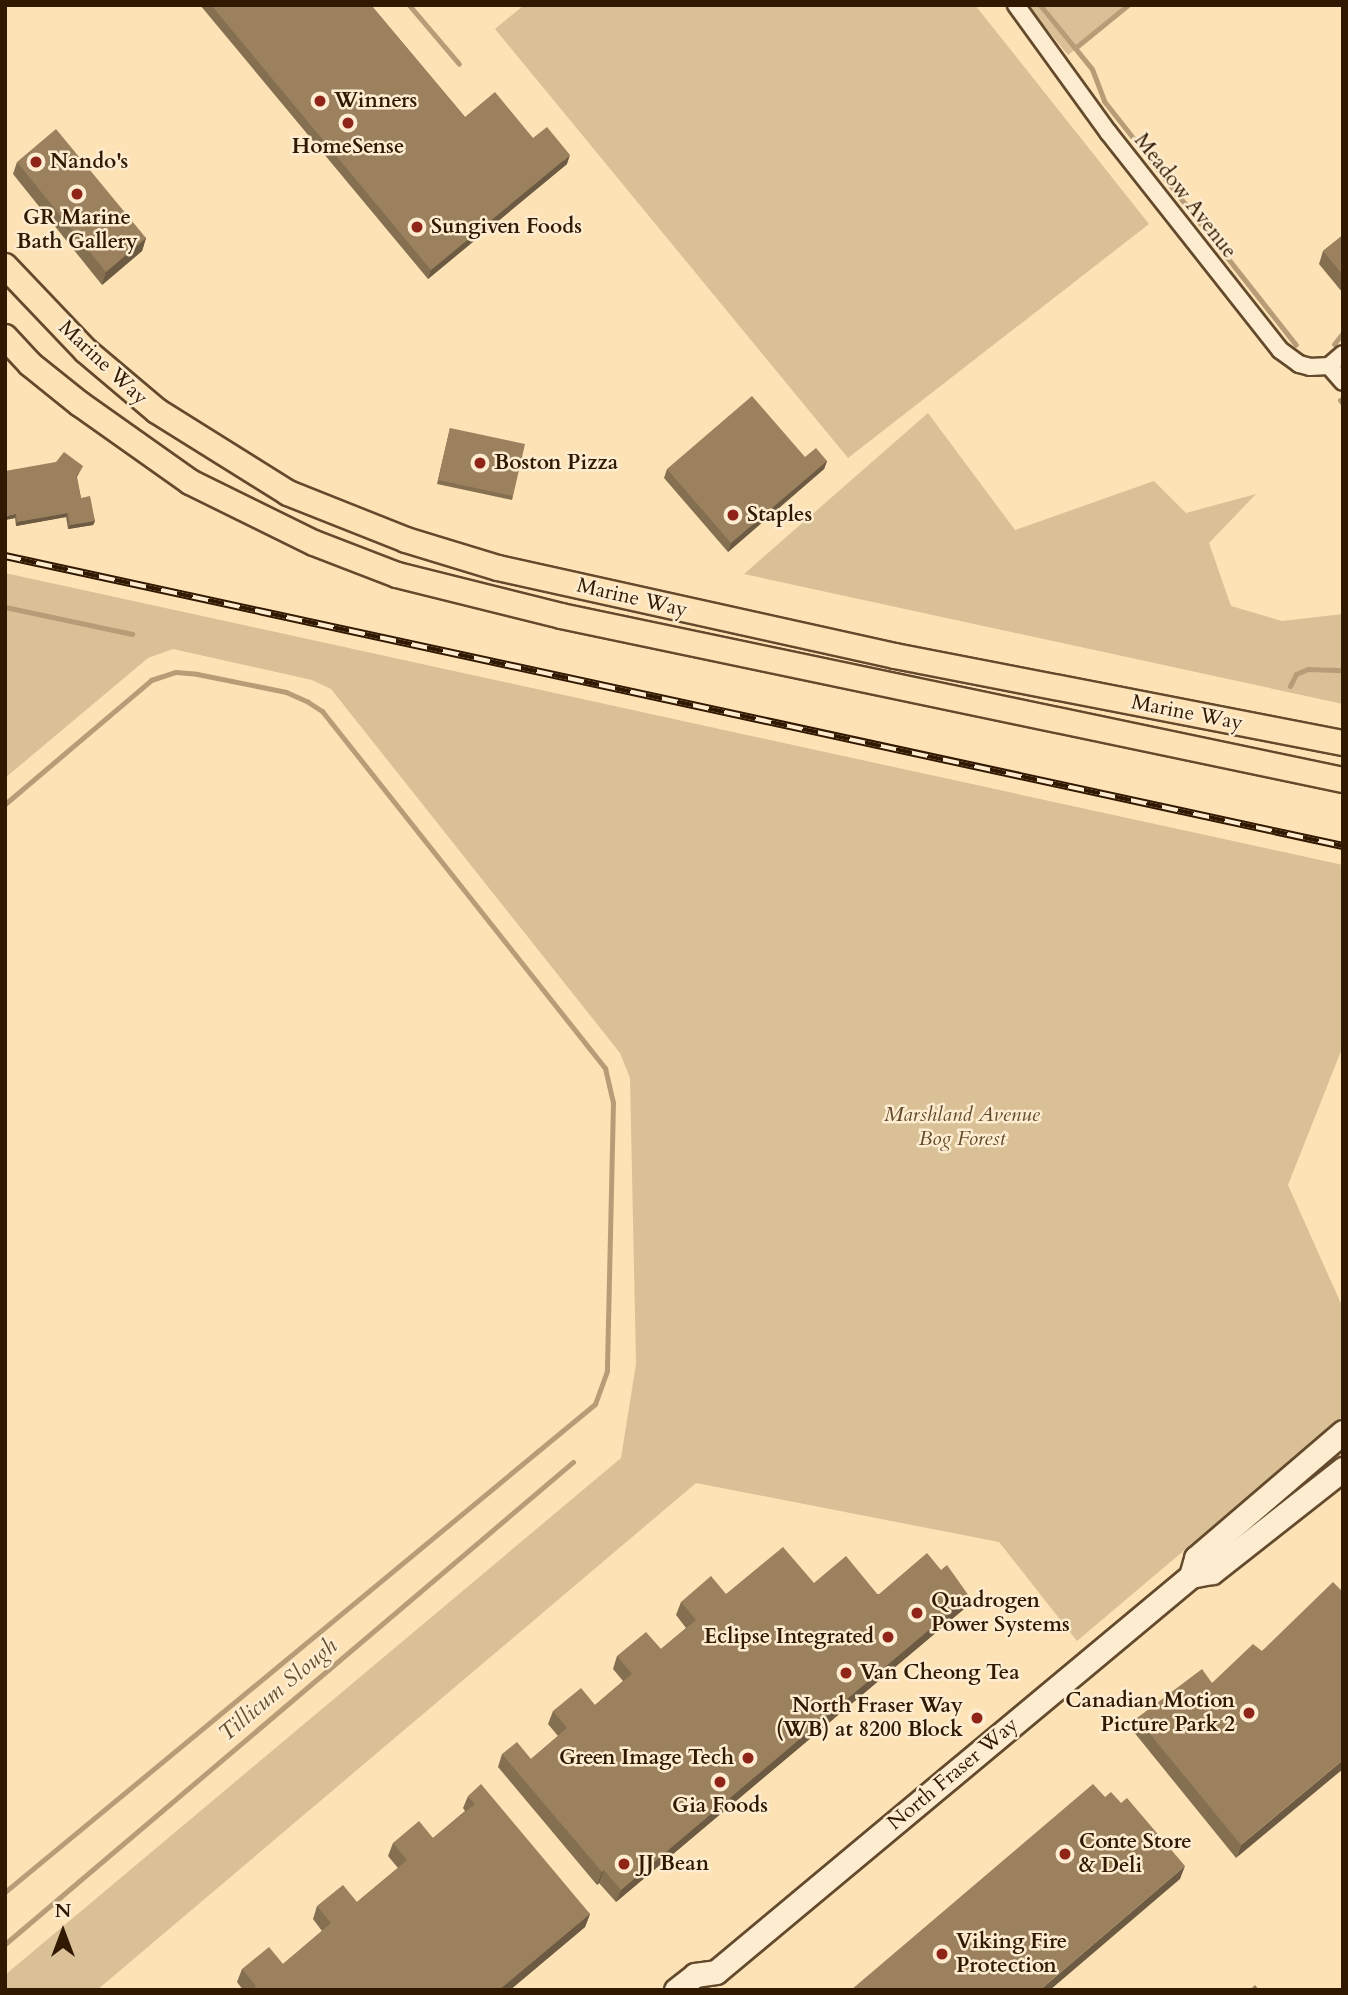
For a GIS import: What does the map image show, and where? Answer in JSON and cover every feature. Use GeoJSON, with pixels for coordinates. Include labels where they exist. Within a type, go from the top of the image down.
{"type":"FeatureCollection","features":[{"type":"Feature","properties":{"kind":"main road","name":"Marine Way"},"geometry":{"type":"LineString","coordinates":[[5,266],[86,351],[157,411],[288,493],[406,540],[498,568],[895,656],[1343,743]]}},
{"type":"Feature","properties":{"kind":"main road","name":"Marine Way"},"geometry":{"type":"LineString","coordinates":[[5,337],[30,364],[80,404],[190,482],[302,538],[397,575],[561,616],[1343,780]]}},
{"type":"Feature","properties":{"kind":"street","name":"Meadow Avenue"},"geometry":{"type":"LineString","coordinates":[[1016,5],[1108,132],[1280,350],[1299,364],[1310,367],[1329,366]]}},
{"type":"Feature","properties":{"kind":"street"},"geometry":{"type":"LineString","coordinates":[[1343,354],[1329,366],[1343,382]]}},
{"type":"Feature","properties":{"kind":"street","name":"North Fraser Way"},"geometry":{"type":"LineString","coordinates":[[1191,1576],[1196,1559],[1343,1432]]}},
{"type":"Feature","properties":{"kind":"street"},"geometry":{"type":"LineString","coordinates":[[1324,1447],[1342,1470]]}},
{"type":"Feature","properties":{"kind":"street","name":"North Fraser Way"},"geometry":{"type":"LineString","coordinates":[[677,1990],[695,1975],[714,1981],[1191,1576],[1212,1572],[1342,1470]]}},
{"type":"Feature","properties":{"kind":"green space"},"geometry":{"type":"Polygon","coordinates":[[[524,5],[975,5],[1149,224],[848,458],[495,29],[524,5]]]}},
{"type":"Feature","properties":{"kind":"green space"},"geometry":{"type":"Polygon","coordinates":[[[1027,5],[1133,5],[1068,55],[1027,5]]]}},
{"type":"Feature","properties":{"kind":"green space"},"geometry":{"type":"Polygon","coordinates":[[[928,413],[1015,530],[1154,481],[1186,513],[1256,494],[1209,543],[1231,606],[1282,621],[1343,614],[1343,704],[744,574],[928,413]]]}},
{"type":"Feature","properties":{"kind":"green space","name":"Marshland Avenue Bog Forest"},"geometry":{"type":"Polygon","coordinates":[[[5,573],[1343,865],[1343,1046],[1288,1185],[1343,1308],[1343,1416],[1077,1641],[999,1542],[696,1483],[97,1990],[5,1990],[5,1975],[621,1458],[636,1364],[630,1078],[620,1053],[331,689],[312,680],[173,649],[148,658],[5,778],[5,573]]]}},
{"type":"Feature","properties":{"kind":"building"},"geometry":{"type":"Polygon","coordinates":[[[211,5],[371,5],[465,117],[495,92],[533,138],[547,127],[570,155],[431,270],[211,5]]]}},
{"type":"Feature","properties":{"kind":"building"},"geometry":{"type":"Polygon","coordinates":[[[56,129],[146,238],[106,272],[17,162],[56,129]]]}},
{"type":"Feature","properties":{"kind":"building"},"geometry":{"type":"Polygon","coordinates":[[[1343,235],[1343,275],[1323,251],[1343,235]]]}},
{"type":"Feature","properties":{"kind":"building","name":"Staples"},"geometry":{"type":"Polygon","coordinates":[[[752,396],[805,457],[816,448],[827,461],[731,543],[667,469],[752,396]]]}},
{"type":"Feature","properties":{"kind":"building"},"geometry":{"type":"Polygon","coordinates":[[[450,428],[525,444],[513,496],[438,480],[450,428]]]}},
{"type":"Feature","properties":{"kind":"building"},"geometry":{"type":"Polygon","coordinates":[[[64,452],[83,466],[76,476],[81,498],[90,496],[95,521],[70,525],[68,513],[17,522],[16,514],[5,516],[5,471],[56,462],[64,452]]]}},
{"type":"Feature","properties":{"kind":"building"},"geometry":{"type":"Polygon","coordinates":[[[783,1547],[814,1583],[846,1556],[878,1595],[927,1553],[941,1570],[947,1565],[969,1596],[621,1890],[604,1870],[602,1872],[502,1754],[517,1742],[531,1759],[567,1728],[553,1711],[581,1688],[595,1705],[632,1674],[617,1656],[646,1632],[661,1649],[696,1620],[681,1602],[711,1576],[726,1594],[783,1547]]]}},
{"type":"Feature","properties":{"kind":"building","name":"Canadian Motion Picture Park 2"},"geometry":{"type":"Polygon","coordinates":[[[1333,1582],[1343,1592],[1343,1760],[1241,1845],[1137,1718],[1202,1669],[1212,1683],[1253,1644],[1262,1651],[1333,1582]]]}},
{"type":"Feature","properties":{"kind":"building"},"geometry":{"type":"Polygon","coordinates":[[[481,1784],[590,1914],[499,1990],[252,1990],[256,1986],[242,1969],[269,1947],[283,1964],[331,1923],[317,1906],[343,1885],[357,1902],[407,1860],[393,1843],[419,1821],[433,1838],[475,1804],[468,1796],[481,1784]]]}},
{"type":"Feature","properties":{"kind":"building"},"geometry":{"type":"Polygon","coordinates":[[[1093,1784],[1105,1797],[1111,1792],[1121,1803],[1127,1798],[1185,1866],[1040,1990],[851,1990],[1093,1784]]]}},
{"type":"Feature","properties":{"kind":"waterway"},"geometry":{"type":"LineString","coordinates":[[409,5],[459,64]]}},
{"type":"Feature","properties":{"kind":"waterway"},"geometry":{"type":"LineString","coordinates":[[1040,5],[1092,69],[1104,101],[1296,345]]}},
{"type":"Feature","properties":{"kind":"waterway"},"geometry":{"type":"LineString","coordinates":[[1075,48],[1128,5]]}},
{"type":"Feature","properties":{"kind":"waterway"},"geometry":{"type":"LineString","coordinates":[[1334,344],[1343,333]]}},
{"type":"Feature","properties":{"kind":"waterway"},"geometry":{"type":"LineString","coordinates":[[1340,400],[1343,404]]}},
{"type":"Feature","properties":{"kind":"waterway"},"geometry":{"type":"LineString","coordinates":[[5,607],[132,634]]}},
{"type":"Feature","properties":{"kind":"waterway"},"geometry":{"type":"LineString","coordinates":[[1290,686],[1296,674],[1308,669],[1343,670]]}},
{"type":"Feature","properties":{"kind":"waterway"},"geometry":{"type":"LineString","coordinates":[[5,804],[151,680],[176,672],[197,674],[286,692],[308,702],[322,711],[605,1068],[613,1102],[607,1371],[595,1404],[5,1892]]}},
{"type":"Feature","properties":{"kind":"waterway","name":"Tillicum Slough"},"geometry":{"type":"LineString","coordinates":[[5,1944],[573,1462]]}},
{"type":"Feature","properties":{"kind":"railway"},"geometry":{"type":"LineString","coordinates":[[5,556],[1343,846]]}},
{"type":"Feature","properties":{"kind":"place","name":"Winners"},"geometry":{"type":"Point","coordinates":[320,101]}},
{"type":"Feature","properties":{"kind":"place","name":"HomeSense"},"geometry":{"type":"Point","coordinates":[348,123]}},
{"type":"Feature","properties":{"kind":"place","name":"Nando's"},"geometry":{"type":"Point","coordinates":[36,162]}},
{"type":"Feature","properties":{"kind":"place","name":"GR Marine Bath Gallery"},"geometry":{"type":"Point","coordinates":[77,194]}},
{"type":"Feature","properties":{"kind":"place","name":"Sungiven Foods"},"geometry":{"type":"Point","coordinates":[417,227]}},
{"type":"Feature","properties":{"kind":"place","name":"Boston Pizza"},"geometry":{"type":"Point","coordinates":[480,463]}},
{"type":"Feature","properties":{"kind":"place","name":"Staples"},"geometry":{"type":"Point","coordinates":[733,515]}},
{"type":"Feature","properties":{"kind":"place","name":"Quadrogen Power Systems"},"geometry":{"type":"Point","coordinates":[917,1613]}},
{"type":"Feature","properties":{"kind":"place","name":"Eclipse Integrated"},"geometry":{"type":"Point","coordinates":[888,1637]}},
{"type":"Feature","properties":{"kind":"place","name":"Van Cheong Tea"},"geometry":{"type":"Point","coordinates":[846,1673]}},
{"type":"Feature","properties":{"kind":"place","name":"Canadian Motion Picture Park 2"},"geometry":{"type":"Point","coordinates":[1249,1713]}},
{"type":"Feature","properties":{"kind":"place","name":"North Fraser Way (WB) at 8200 Block"},"geometry":{"type":"Point","coordinates":[977,1718]}},
{"type":"Feature","properties":{"kind":"place","name":"Green Image Tech"},"geometry":{"type":"Point","coordinates":[748,1758]}},
{"type":"Feature","properties":{"kind":"place","name":"Gia Foods"},"geometry":{"type":"Point","coordinates":[720,1782]}},
{"type":"Feature","properties":{"kind":"place","name":"Conte Store & Deli"},"geometry":{"type":"Point","coordinates":[1065,1854]}},
{"type":"Feature","properties":{"kind":"place","name":"JJ Bean"},"geometry":{"type":"Point","coordinates":[624,1864]}},
{"type":"Feature","properties":{"kind":"place","name":"Viking Fire Protection"},"geometry":{"type":"Point","coordinates":[942,1954]}}]}
